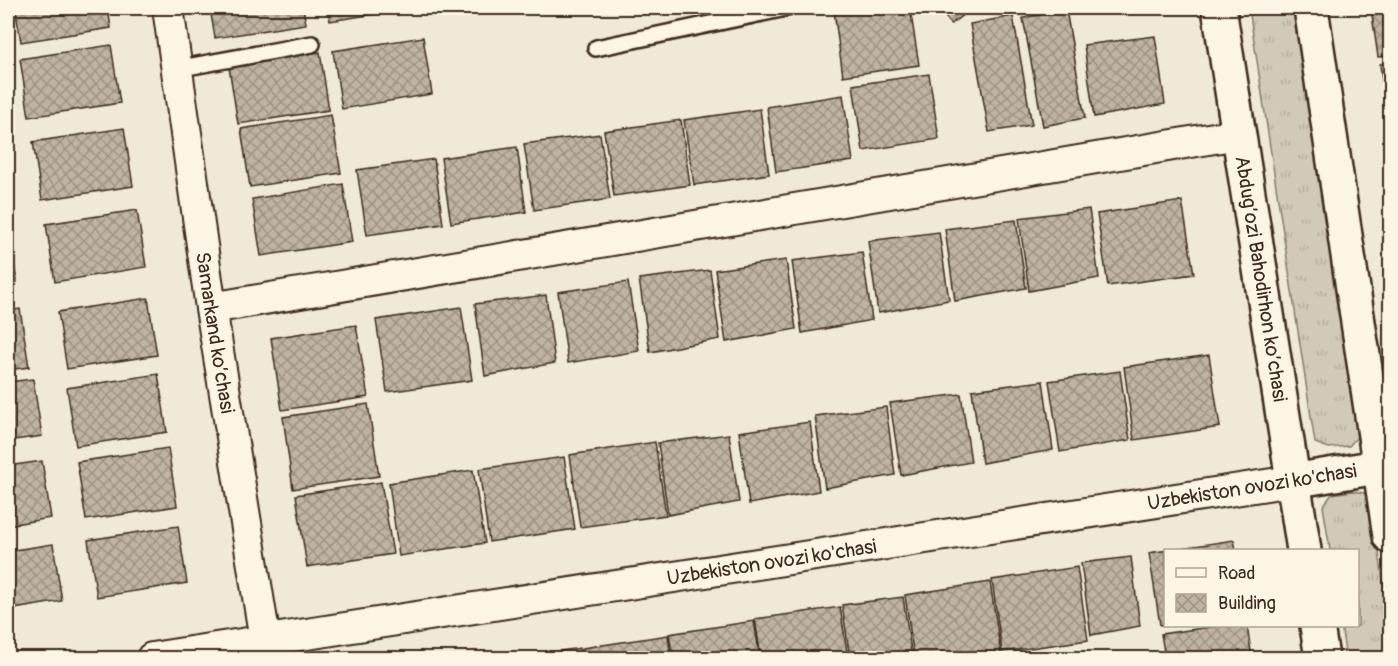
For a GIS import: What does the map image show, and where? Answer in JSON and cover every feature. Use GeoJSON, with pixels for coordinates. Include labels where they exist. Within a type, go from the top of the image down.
{"type":"FeatureCollection","features":[{"type":"Feature","properties":{"kind":"main road","name":"Abdug’ozi Bahodirhon ko’chasi"},"geometry":{"type":"LineString","coordinates":[[1219,8],[1304,549]]}},
{"type":"Feature","properties":{"kind":"main road"},"geometry":{"type":"LineString","coordinates":[[1311,8],[1385,466],[1390,536]]}},
{"type":"Feature","properties":{"kind":"main road","name":"Uzbekiston ovozi ko'chasi"},"geometry":{"type":"LineString","coordinates":[[1292,481],[1385,466]]}},
{"type":"Feature","properties":{"kind":"main road"},"geometry":{"type":"LineString","coordinates":[[1317,627],[1322,658]]}},
{"type":"Feature","properties":{"kind":"street","name":"Samarkand ko’chasi"},"geometry":{"type":"LineString","coordinates":[[168,8],[211,308],[267,649]]}},
{"type":"Feature","properties":{"kind":"street"},"geometry":{"type":"LineString","coordinates":[[211,308],[1238,134]]}},
{"type":"Feature","properties":{"kind":"street","name":"Uzbekiston ovozi ko'chasi"},"geometry":{"type":"LineString","coordinates":[[152,658],[267,649],[1292,481]]}},
{"type":"Feature","properties":{"kind":"lane"},"geometry":{"type":"LineString","coordinates":[[596,48],[786,8]]}},
{"type":"Feature","properties":{"kind":"lane"},"geometry":{"type":"LineString","coordinates":[[176,69],[312,44]]}},
{"type":"Feature","properties":{"kind":"green space"},"geometry":{"type":"Polygon","coordinates":[[[1249,8],[1296,8],[1359,435],[1349,446],[1329,448],[1315,443],[1249,8]]]}},
{"type":"Feature","properties":{"kind":"green space"},"geometry":{"type":"Polygon","coordinates":[[[1353,491],[1364,493],[1372,504],[1390,629],[1390,658],[1346,658],[1341,627],[1359,627],[1359,549],[1330,549],[1323,506],[1332,494],[1353,491]]]}},
{"type":"Feature","properties":{"kind":"building"},"geometry":{"type":"Polygon","coordinates":[[[15,8],[108,8],[111,28],[21,42],[15,8]]]}},
{"type":"Feature","properties":{"kind":"building"},"geometry":{"type":"Polygon","coordinates":[[[210,8],[303,8],[306,24],[215,38],[210,8]]]}},
{"type":"Feature","properties":{"kind":"building"},"geometry":{"type":"Polygon","coordinates":[[[328,8],[416,8],[330,21],[328,8]]]}},
{"type":"Feature","properties":{"kind":"building"},"geometry":{"type":"Polygon","coordinates":[[[858,8],[910,8],[919,65],[843,76],[834,11],[858,8]]]}},
{"type":"Feature","properties":{"kind":"building"},"geometry":{"type":"Polygon","coordinates":[[[938,8],[972,8],[951,24],[938,8]]]}},
{"type":"Feature","properties":{"kind":"building"},"geometry":{"type":"Polygon","coordinates":[[[1371,8],[1390,8],[1390,55],[1378,57],[1371,8]]]}},
{"type":"Feature","properties":{"kind":"building"},"geometry":{"type":"Polygon","coordinates":[[[1066,10],[1085,118],[1043,126],[1023,18],[1066,10]]]}},
{"type":"Feature","properties":{"kind":"building"},"geometry":{"type":"Polygon","coordinates":[[[1013,16],[1032,125],[989,132],[970,24],[1013,16]]]}},
{"type":"Feature","properties":{"kind":"building"},"geometry":{"type":"Polygon","coordinates":[[[1155,36],[1165,104],[1094,117],[1084,45],[1155,36]]]}},
{"type":"Feature","properties":{"kind":"building"},"geometry":{"type":"Polygon","coordinates":[[[423,37],[432,94],[342,109],[333,51],[423,37]]]}},
{"type":"Feature","properties":{"kind":"building"},"geometry":{"type":"Polygon","coordinates":[[[111,45],[120,103],[29,117],[20,59],[111,45]]]}},
{"type":"Feature","properties":{"kind":"building"},"geometry":{"type":"Polygon","coordinates":[[[320,52],[329,110],[238,124],[229,67],[320,52]]]}},
{"type":"Feature","properties":{"kind":"building"},"geometry":{"type":"Polygon","coordinates":[[[1390,62],[1390,136],[1389,136],[1380,64],[1390,62]]]}},
{"type":"Feature","properties":{"kind":"building"},"geometry":{"type":"Polygon","coordinates":[[[929,74],[939,139],[863,151],[853,85],[929,74]]]}},
{"type":"Feature","properties":{"kind":"building"},"geometry":{"type":"Polygon","coordinates":[[[843,95],[853,161],[776,172],[767,107],[843,95]]]}},
{"type":"Feature","properties":{"kind":"building"},"geometry":{"type":"Polygon","coordinates":[[[760,109],[769,174],[694,185],[684,120],[760,109]]]}},
{"type":"Feature","properties":{"kind":"building"},"geometry":{"type":"Polygon","coordinates":[[[331,115],[341,173],[250,187],[241,129],[331,115]]]}},
{"type":"Feature","properties":{"kind":"building"},"geometry":{"type":"Polygon","coordinates":[[[681,120],[690,185],[614,196],[604,131],[681,120]]]}},
{"type":"Feature","properties":{"kind":"building"},"geometry":{"type":"Polygon","coordinates":[[[124,128],[133,186],[42,200],[33,142],[124,128]]]}},
{"type":"Feature","properties":{"kind":"building"},"geometry":{"type":"Polygon","coordinates":[[[600,134],[610,199],[534,210],[524,144],[600,134]]]}},
{"type":"Feature","properties":{"kind":"building"},"geometry":{"type":"Polygon","coordinates":[[[517,147],[526,212],[451,223],[441,158],[517,147]]]}},
{"type":"Feature","properties":{"kind":"building"},"geometry":{"type":"Polygon","coordinates":[[[434,159],[443,224],[367,235],[357,170],[434,159]]]}},
{"type":"Feature","properties":{"kind":"building"},"geometry":{"type":"Polygon","coordinates":[[[343,184],[352,242],[261,256],[252,199],[343,184]]]}},
{"type":"Feature","properties":{"kind":"building"},"geometry":{"type":"Polygon","coordinates":[[[1182,201],[1194,274],[1108,286],[1097,214],[1182,201]]]}},
{"type":"Feature","properties":{"kind":"building"},"geometry":{"type":"Polygon","coordinates":[[[1089,209],[1099,278],[1029,291],[1019,218],[1089,209]]]}},
{"type":"Feature","properties":{"kind":"building"},"geometry":{"type":"Polygon","coordinates":[[[137,210],[146,267],[55,282],[46,224],[137,210]]]}},
{"type":"Feature","properties":{"kind":"building"},"geometry":{"type":"Polygon","coordinates":[[[1016,220],[1026,288],[955,301],[945,229],[1016,220]]]}},
{"type":"Feature","properties":{"kind":"building"},"geometry":{"type":"Polygon","coordinates":[[[8,224],[17,282],[8,284],[8,224]]]}},
{"type":"Feature","properties":{"kind":"building"},"geometry":{"type":"Polygon","coordinates":[[[939,232],[949,300],[878,313],[868,241],[939,232]]]}},
{"type":"Feature","properties":{"kind":"building"},"geometry":{"type":"Polygon","coordinates":[[[862,252],[872,320],[802,333],[792,261],[862,252]]]}},
{"type":"Feature","properties":{"kind":"building"},"geometry":{"type":"Polygon","coordinates":[[[786,260],[796,329],[726,342],[715,270],[786,260]]]}},
{"type":"Feature","properties":{"kind":"building"},"geometry":{"type":"Polygon","coordinates":[[[710,270],[720,339],[650,352],[639,279],[710,270]]]}},
{"type":"Feature","properties":{"kind":"building"},"geometry":{"type":"Polygon","coordinates":[[[628,282],[639,351],[568,363],[558,292],[628,282]]]}},
{"type":"Feature","properties":{"kind":"building"},"geometry":{"type":"Polygon","coordinates":[[[546,295],[555,363],[485,376],[475,304],[546,295]]]}},
{"type":"Feature","properties":{"kind":"building"},"geometry":{"type":"Polygon","coordinates":[[[148,298],[157,355],[67,369],[58,312],[148,298]]]}},
{"type":"Feature","properties":{"kind":"building"},"geometry":{"type":"Polygon","coordinates":[[[461,307],[472,380],[387,392],[376,320],[461,307]]]}},
{"type":"Feature","properties":{"kind":"building"},"geometry":{"type":"Polygon","coordinates":[[[20,309],[29,367],[8,370],[8,311],[20,309]]]}},
{"type":"Feature","properties":{"kind":"building"},"geometry":{"type":"Polygon","coordinates":[[[356,325],[368,397],[282,410],[271,338],[356,325]]]}},
{"type":"Feature","properties":{"kind":"building"},"geometry":{"type":"Polygon","coordinates":[[[1209,355],[1220,427],[1134,440],[1124,367],[1209,355]]]}},
{"type":"Feature","properties":{"kind":"building"},"geometry":{"type":"Polygon","coordinates":[[[1120,371],[1130,440],[1060,452],[1049,381],[1120,371]]]}},
{"type":"Feature","properties":{"kind":"building"},"geometry":{"type":"Polygon","coordinates":[[[158,374],[167,432],[76,446],[67,388],[158,374]]]}},
{"type":"Feature","properties":{"kind":"building"},"geometry":{"type":"Polygon","coordinates":[[[33,379],[42,436],[8,441],[8,382],[33,379]]]}},
{"type":"Feature","properties":{"kind":"building"},"geometry":{"type":"Polygon","coordinates":[[[1043,381],[1053,450],[982,463],[972,390],[1043,381]]]}},
{"type":"Feature","properties":{"kind":"building"},"geometry":{"type":"Polygon","coordinates":[[[961,394],[971,462],[901,475],[890,403],[961,394]]]}},
{"type":"Feature","properties":{"kind":"building"},"geometry":{"type":"Polygon","coordinates":[[[368,404],[379,476],[293,489],[283,417],[368,404]]]}},
{"type":"Feature","properties":{"kind":"building"},"geometry":{"type":"Polygon","coordinates":[[[886,407],[895,475],[825,488],[815,416],[886,407]]]}},
{"type":"Feature","properties":{"kind":"building"},"geometry":{"type":"Polygon","coordinates":[[[810,422],[819,491],[749,504],[739,432],[810,422]]]}},
{"type":"Feature","properties":{"kind":"building"},"geometry":{"type":"Polygon","coordinates":[[[729,434],[739,502],[668,515],[658,443],[729,434]]]}},
{"type":"Feature","properties":{"kind":"building"},"geometry":{"type":"Polygon","coordinates":[[[655,442],[666,515],[580,527],[570,455],[655,442]]]}},
{"type":"Feature","properties":{"kind":"building"},"geometry":{"type":"Polygon","coordinates":[[[168,448],[177,506],[86,520],[77,462],[168,448]]]}},
{"type":"Feature","properties":{"kind":"building"},"geometry":{"type":"Polygon","coordinates":[[[564,457],[575,529],[489,542],[479,469],[564,457]]]}},
{"type":"Feature","properties":{"kind":"building"},"geometry":{"type":"Polygon","coordinates":[[[42,461],[51,518],[8,525],[8,466],[42,461]]]}},
{"type":"Feature","properties":{"kind":"building"},"geometry":{"type":"Polygon","coordinates":[[[473,470],[485,543],[399,556],[389,483],[473,470]]]}},
{"type":"Feature","properties":{"kind":"building"},"geometry":{"type":"Polygon","coordinates":[[[381,482],[393,554],[307,567],[296,495],[381,482]]]}},
{"type":"Feature","properties":{"kind":"building"},"geometry":{"type":"Polygon","coordinates":[[[178,526],[187,583],[97,597],[88,540],[178,526]]]}},
{"type":"Feature","properties":{"kind":"building"},"geometry":{"type":"Polygon","coordinates":[[[1234,540],[1236,549],[1176,549],[1234,540]]]}},
{"type":"Feature","properties":{"kind":"building"},"geometry":{"type":"Polygon","coordinates":[[[53,544],[62,601],[8,610],[8,551],[53,544]]]}},
{"type":"Feature","properties":{"kind":"building"},"geometry":{"type":"Polygon","coordinates":[[[1164,550],[1164,624],[1160,625],[1149,553],[1164,550]]]}},
{"type":"Feature","properties":{"kind":"building"},"geometry":{"type":"Polygon","coordinates":[[[1131,557],[1140,626],[1091,635],[1081,563],[1131,557]]]}},
{"type":"Feature","properties":{"kind":"building"},"geometry":{"type":"Polygon","coordinates":[[[1077,567],[1088,640],[1002,652],[992,580],[1077,567]]]}},
{"type":"Feature","properties":{"kind":"building"},"geometry":{"type":"Polygon","coordinates":[[[990,582],[1001,654],[970,658],[914,658],[905,595],[990,582]]]}},
{"type":"Feature","properties":{"kind":"building"},"geometry":{"type":"Polygon","coordinates":[[[903,597],[912,658],[850,658],[842,605],[903,597]]]}},
{"type":"Feature","properties":{"kind":"building"},"geometry":{"type":"Polygon","coordinates":[[[840,607],[848,658],[761,658],[755,619],[840,607]]]}},
{"type":"Feature","properties":{"kind":"building"},"geometry":{"type":"Polygon","coordinates":[[[754,621],[760,658],[673,658],[669,634],[754,621]]]}},
{"type":"Feature","properties":{"kind":"building"},"geometry":{"type":"Polygon","coordinates":[[[1210,627],[1247,627],[1252,658],[1165,658],[1161,634],[1210,627]]]}},
{"type":"Feature","properties":{"kind":"building"},"geometry":{"type":"Polygon","coordinates":[[[668,635],[671,658],[584,658],[583,648],[668,635]]]}},
{"type":"Feature","properties":{"kind":"building"},"geometry":{"type":"Polygon","coordinates":[[[580,648],[582,658],[513,658],[580,648]]]}}]}
